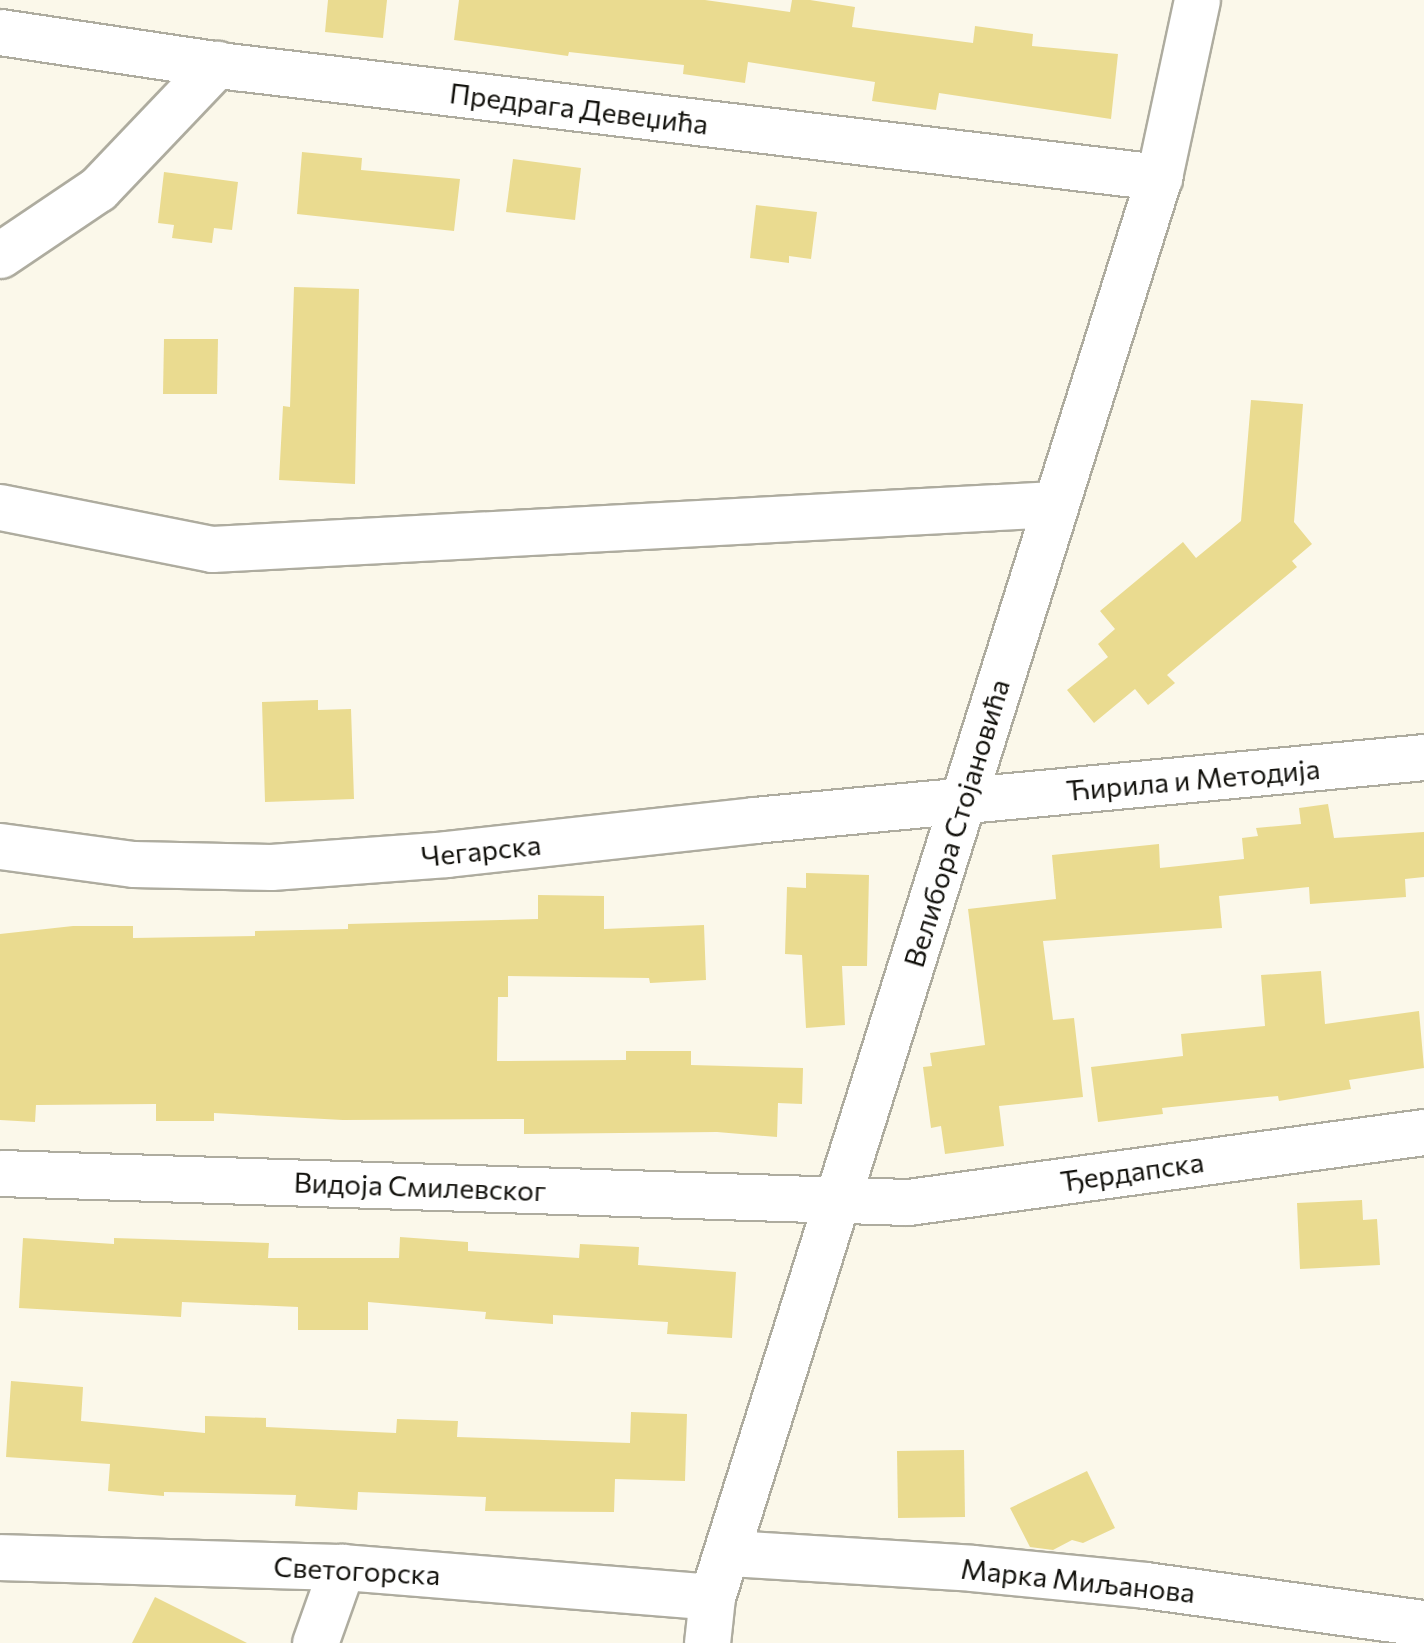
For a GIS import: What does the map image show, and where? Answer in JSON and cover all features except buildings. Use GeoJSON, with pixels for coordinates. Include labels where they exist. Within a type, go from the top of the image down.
{"type":"FeatureCollection","features":[{"type":"Feature","properties":{"kind":"street","name":"Велибора Стојановића"},"geometry":{"type":"LineString","coordinates":[[707,1643],[712,1597],[730,1553],[1158,177],[1197,0]]}},
{"type":"Feature","properties":{"kind":"street","name":"Предрага Девеџића"},"geometry":{"type":"LineString","coordinates":[[0,32],[217,64],[1158,177]]}},
{"type":"Feature","properties":{"kind":"street"},"geometry":{"type":"LineString","coordinates":[[0,255],[98,189],[217,64]]}},
{"type":"Feature","properties":{"kind":"street"},"geometry":{"type":"LineString","coordinates":[[0,508],[212,549],[1055,504]]}},
{"type":"Feature","properties":{"kind":"street","name":"Ћирила и Методија"},"geometry":{"type":"LineString","coordinates":[[962,800],[1424,757]]}},
{"type":"Feature","properties":{"kind":"street","name":"Чегарска"},"geometry":{"type":"LineString","coordinates":[[0,846],[134,864],[271,867],[446,854],[962,800]]}},
{"type":"Feature","properties":{"kind":"street","name":"Ђердапска"},"geometry":{"type":"LineString","coordinates":[[840,1199],[908,1202],[1424,1132]]}},
{"type":"Feature","properties":{"kind":"street","name":"Видоја Смилевског"},"geometry":{"type":"LineString","coordinates":[[0,1173],[840,1199]]}},
{"type":"Feature","properties":{"kind":"street","name":"Марка Миљанова"},"geometry":{"type":"LineString","coordinates":[[730,1553],[1106,1581],[1424,1623]]}},
{"type":"Feature","properties":{"kind":"street","name":"Светогорска"},"geometry":{"type":"LineString","coordinates":[[0,1557],[342,1567],[712,1597]]}},
{"type":"Feature","properties":{"kind":"street"},"geometry":{"type":"LineString","coordinates":[[315,1643],[342,1567]]}}]}
